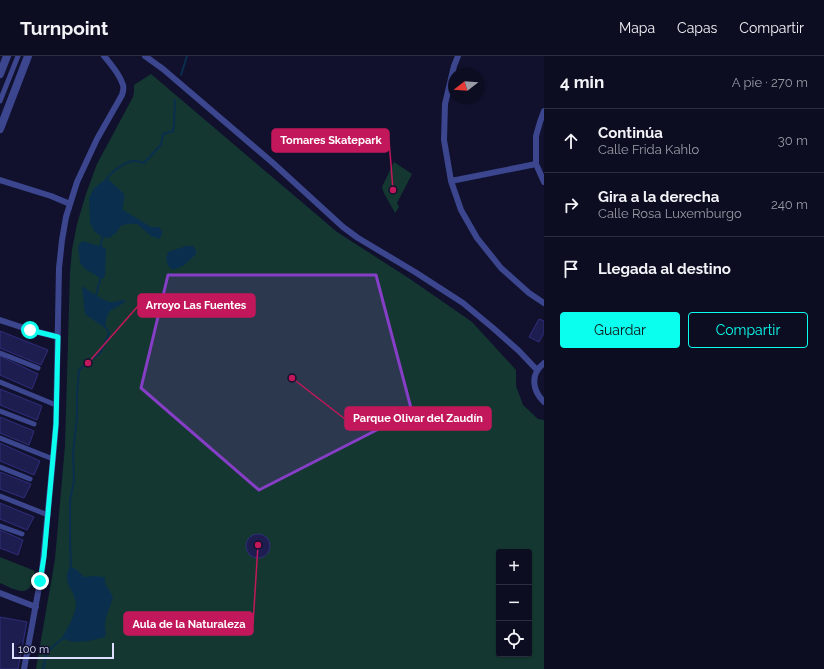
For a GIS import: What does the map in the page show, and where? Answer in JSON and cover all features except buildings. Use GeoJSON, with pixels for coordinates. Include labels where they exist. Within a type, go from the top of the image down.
{"type":"FeatureCollection","features":[{"type":"Feature","properties":{"kind":"street"},"geometry":{"type":"LineString","coordinates":[[0,74],[7,56]]}},
{"type":"Feature","properties":{"kind":"street"},"geometry":{"type":"LineString","coordinates":[[0,101],[18,56]]}},
{"type":"Feature","properties":{"kind":"street"},"geometry":{"type":"LineString","coordinates":[[0,129],[28,56]]}},
{"type":"Feature","properties":{"kind":"street"},"geometry":{"type":"LineString","coordinates":[[24,669],[44,557],[53,459],[56,424],[59,268],[62,240],[66,217],[77,182],[97,139],[122,95],[123,87],[120,78],[110,62],[104,56]]}},
{"type":"Feature","properties":{"kind":"street"},"geometry":{"type":"LineString","coordinates":[[145,56],[272,163],[343,227],[358,238],[463,303],[493,328],[537,370]]}},
{"type":"Feature","properties":{"kind":"street"},"geometry":{"type":"LineString","coordinates":[[458,56],[454,66],[445,104],[444,140],[451,181],[461,210],[477,238],[501,268],[529,293],[544,303]]}},
{"type":"Feature","properties":{"kind":"street"},"geometry":{"type":"LineString","coordinates":[[544,111],[536,136],[536,164],[544,182]]}},
{"type":"Feature","properties":{"kind":"street"},"geometry":{"type":"LineString","coordinates":[[451,181],[536,164]]}},
{"type":"Feature","properties":{"kind":"street"},"geometry":{"type":"LineString","coordinates":[[0,180],[51,196],[70,204]]}},
{"type":"Feature","properties":{"kind":"street"},"geometry":{"type":"LineString","coordinates":[[0,320],[58,337]]}},
{"type":"Feature","properties":{"kind":"street"},"geometry":{"type":"LineString","coordinates":[[0,353],[38,368]]}},
{"type":"Feature","properties":{"kind":"street"},"geometry":{"type":"LineString","coordinates":[[544,363],[537,370],[534,384],[539,397],[544,402]]}},
{"type":"Feature","properties":{"kind":"street"},"geometry":{"type":"LineString","coordinates":[[0,382],[56,405]]}},
{"type":"Feature","properties":{"kind":"street"},"geometry":{"type":"LineString","coordinates":[[0,410],[34,424]]}},
{"type":"Feature","properties":{"kind":"street"},"geometry":{"type":"LineString","coordinates":[[0,438],[53,459]]}},
{"type":"Feature","properties":{"kind":"street"},"geometry":{"type":"LineString","coordinates":[[0,467],[30,479]]}},
{"type":"Feature","properties":{"kind":"street"},"geometry":{"type":"LineString","coordinates":[[0,496],[48,515]]}},
{"type":"Feature","properties":{"kind":"street"},"geometry":{"type":"LineString","coordinates":[[0,526],[22,534]]}},
{"type":"Feature","properties":{"kind":"street"},"geometry":{"type":"LineString","coordinates":[[0,593],[36,607]]}},
{"type":"Feature","properties":{"kind":"highlighted area"},"geometry":{"type":"Polygon","coordinates":[[[168,275],[376,275],[412,412],[259,490],[141,388],[168,275]]]}},
{"type":"Feature","properties":{"kind":"green space"},"geometry":{"type":"Polygon","coordinates":[[[151,74],[337,232],[410,279],[472,322],[516,370],[516,386],[523,405],[538,419],[544,420],[544,669],[36,669],[55,559],[65,446],[72,250],[77,224],[97,164],[133,97],[134,85],[151,74]]]}},
{"type":"Feature","properties":{"kind":"green space"},"geometry":{"type":"Polygon","coordinates":[[[394,162],[412,174],[397,203],[399,207],[395,213],[382,187],[394,162]]]}},
{"type":"Feature","properties":{"kind":"green space"},"geometry":{"type":"Polygon","coordinates":[[[0,557],[35,571],[32,584],[29,588],[22,591],[0,583],[0,557]]]}},
{"type":"Feature","properties":{"kind":"water"},"geometry":{"type":"Polygon","coordinates":[[[107,178],[124,194],[123,210],[151,227],[159,227],[162,231],[162,235],[159,239],[151,236],[137,224],[127,224],[121,226],[116,233],[109,238],[103,237],[95,232],[90,223],[89,198],[94,188],[107,178]]]}},
{"type":"Feature","properties":{"kind":"water"},"geometry":{"type":"Polygon","coordinates":[[[82,241],[106,248],[105,276],[102,279],[85,269],[80,263],[78,246],[82,241]]]}},
{"type":"Feature","properties":{"kind":"water"},"geometry":{"type":"Polygon","coordinates":[[[186,246],[193,246],[196,250],[196,254],[183,266],[173,270],[168,266],[166,258],[168,252],[186,246]]]}},
{"type":"Feature","properties":{"kind":"water"},"geometry":{"type":"Polygon","coordinates":[[[82,286],[107,301],[113,302],[125,300],[125,302],[108,313],[105,328],[85,314],[82,286]]]}},
{"type":"Feature","properties":{"kind":"water"},"geometry":{"type":"Polygon","coordinates":[[[70,566],[84,577],[105,577],[105,583],[113,597],[105,624],[105,637],[89,641],[72,642],[62,638],[71,621],[76,607],[76,601],[67,579],[70,566]]]}},
{"type":"Feature","properties":{"kind":"waterway"},"geometry":{"type":"LineString","coordinates":[[181,75],[187,56]]}},
{"type":"Feature","properties":{"kind":"waterway"},"geometry":{"type":"LineString","coordinates":[[106,181],[110,174],[127,163],[134,161],[144,163],[161,145],[163,134],[173,131],[175,100]]}},
{"type":"Feature","properties":{"kind":"waterway"},"geometry":{"type":"LineString","coordinates":[[100,248],[103,235]]}},
{"type":"Feature","properties":{"kind":"waterway"},"geometry":{"type":"LineString","coordinates":[[96,295],[101,277]]}},
{"type":"Feature","properties":{"kind":"waterway"},"geometry":{"type":"LineString","coordinates":[[71,568],[70,500],[74,481],[73,453],[77,417],[79,370],[101,352],[109,333],[105,326]]}},
{"type":"Feature","properties":{"kind":"waterway"},"geometry":{"type":"LineString","coordinates":[[43,669],[47,652],[64,637]]}},
{"type":"Feature","properties":{"kind":"place","name":"Tomares Skatepark"},"geometry":{"type":"Point","coordinates":[393,190]}},
{"type":"Feature","properties":{"kind":"place","name":"Arroyo Las Fuentes"},"geometry":{"type":"Point","coordinates":[88,363]}},
{"type":"Feature","properties":{"kind":"place","name":"Parque Olivar del Zaudín"},"geometry":{"type":"Point","coordinates":[292,378]}},
{"type":"Feature","properties":{"kind":"place","name":"Aula de la Naturaleza"},"geometry":{"type":"Point","coordinates":[258,545]}},
{"type":"Feature","properties":{"kind":"route"},"geometry":{"type":"LineString","coordinates":[[30,330],[58,337],[56,424],[44,557],[40,581]]}}]}
